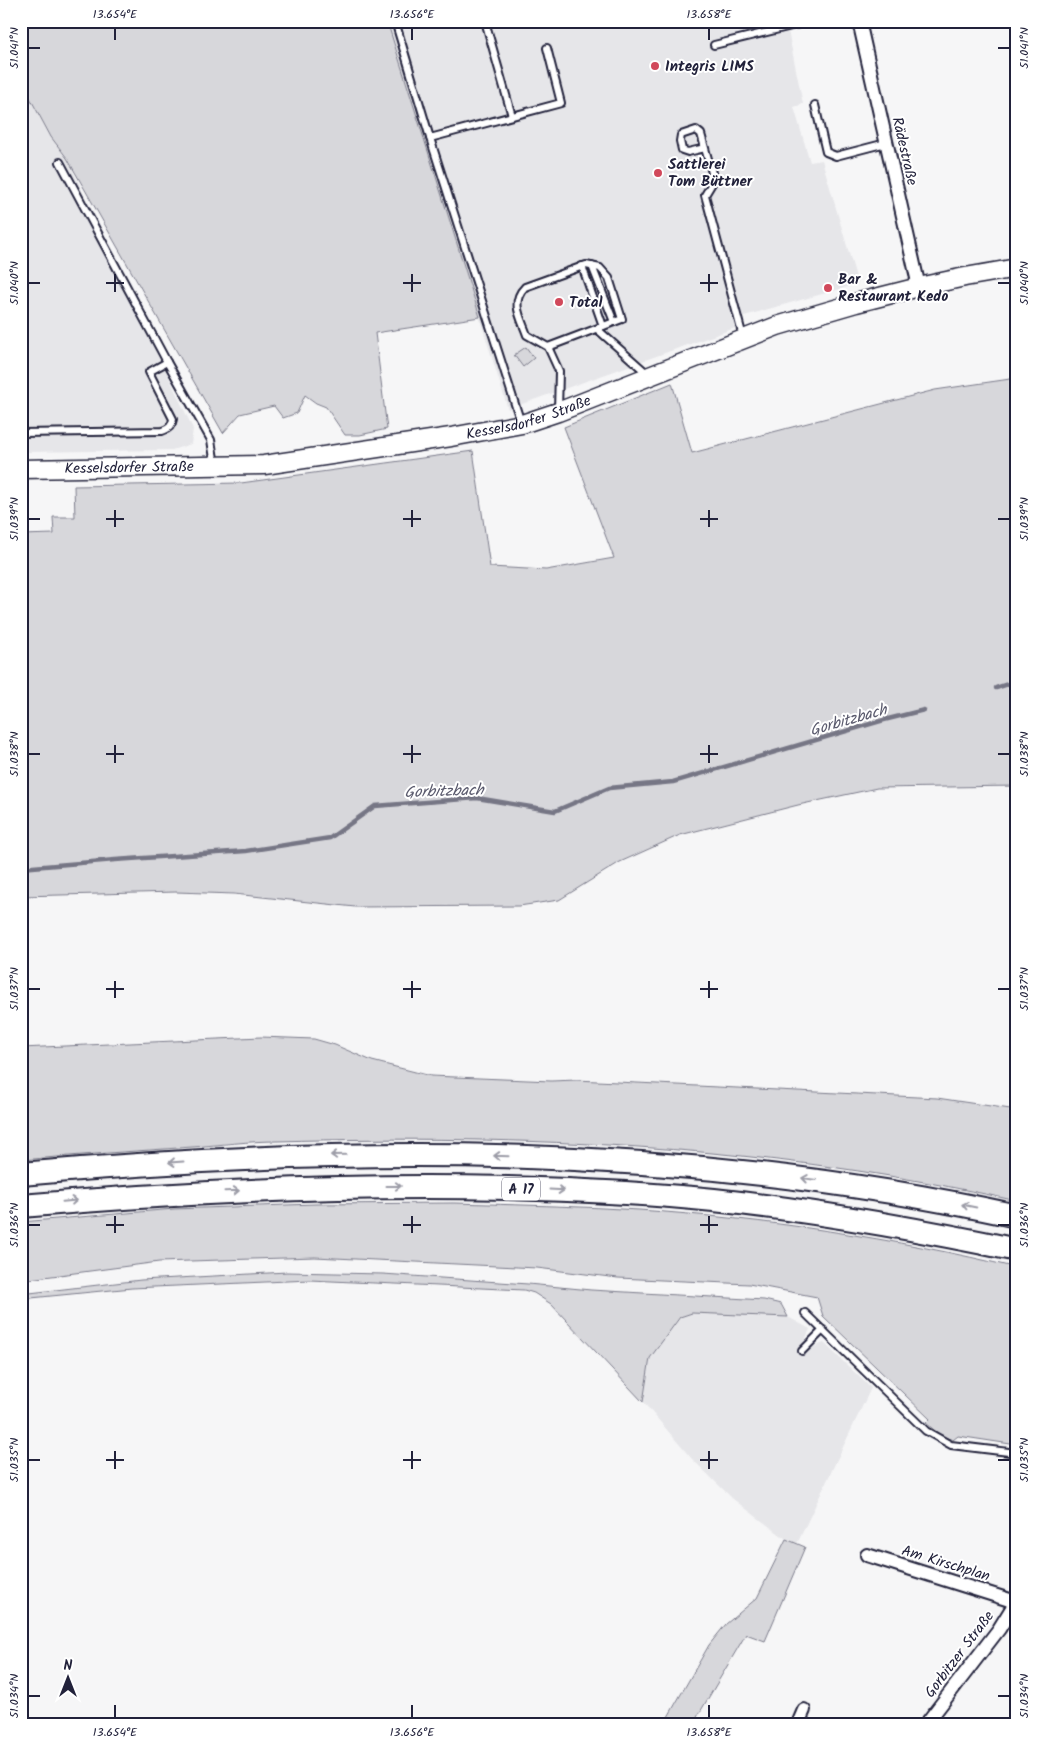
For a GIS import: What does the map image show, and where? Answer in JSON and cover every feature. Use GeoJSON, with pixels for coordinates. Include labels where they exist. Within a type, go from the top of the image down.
{"type":"FeatureCollection","features":[{"type":"Feature","properties":{"kind":"highway","name":"A 17"},"geometry":{"type":"LineString","coordinates":[[21,1174],[183,1161],[309,1156],[440,1154],[548,1157],[699,1166],[797,1177],[875,1188],[1017,1216]]}},
{"type":"Feature","properties":{"kind":"highway","name":"A 17"},"geometry":{"type":"LineString","coordinates":[[21,1206],[181,1193],[391,1186],[632,1193],[713,1200],[872,1221],[1017,1250]]}},
{"type":"Feature","properties":{"kind":"main road","name":"Kesselsdorfer Straße"},"geometry":{"type":"LineString","coordinates":[[21,469],[216,467],[274,464],[522,424],[558,412],[777,326],[919,287],[1017,268]]}},
{"type":"Feature","properties":{"kind":"street","name":"Rädestraße"},"geometry":{"type":"LineString","coordinates":[[859,21],[919,287]]}},
{"type":"Feature","properties":{"kind":"street","name":"Am Kirschplan"},"geometry":{"type":"LineString","coordinates":[[866,1556],[1016,1601]]}},
{"type":"Feature","properties":{"kind":"street","name":"Gorbitzer Straße"},"geometry":{"type":"LineString","coordinates":[[926,1724],[999,1629],[1016,1601]]}},
{"type":"Feature","properties":{"kind":"street"},"geometry":{"type":"LineString","coordinates":[[798,1724],[804,1710]]}},
{"type":"Feature","properties":{"kind":"lane"},"geometry":{"type":"LineString","coordinates":[[396,21],[420,111],[522,424]]}},
{"type":"Feature","properties":{"kind":"lane"},"geometry":{"type":"LineString","coordinates":[[485,21],[512,116]]}},
{"type":"Feature","properties":{"kind":"lane"},"geometry":{"type":"LineString","coordinates":[[714,45],[812,21]]}},
{"type":"Feature","properties":{"kind":"lane"},"geometry":{"type":"LineString","coordinates":[[430,138],[561,103],[547,48]]}},
{"type":"Feature","properties":{"kind":"lane"},"geometry":{"type":"LineString","coordinates":[[815,105],[826,152],[836,156],[886,143]]}},
{"type":"Feature","properties":{"kind":"lane"},"geometry":{"type":"LineString","coordinates":[[705,148],[714,180],[705,195],[744,339]]}},
{"type":"Feature","properties":{"kind":"lane"},"geometry":{"type":"LineString","coordinates":[[60,162],[211,440],[216,467]]}},
{"type":"Feature","properties":{"kind":"lane"},"geometry":{"type":"LineString","coordinates":[[582,266],[600,327],[650,376]]}},
{"type":"Feature","properties":{"kind":"lane"},"geometry":{"type":"LineString","coordinates":[[548,347],[622,319],[609,278],[600,268],[582,266],[525,287],[518,294],[516,306],[527,335],[548,347],[559,370],[558,412]]}},
{"type":"Feature","properties":{"kind":"lane"},"geometry":{"type":"LineString","coordinates":[[592,266],[614,322]]}},
{"type":"Feature","properties":{"kind":"lane"},"geometry":{"type":"LineString","coordinates":[[21,433],[162,431],[167,429],[172,425],[173,420],[149,372],[167,362]]}},
{"type":"Feature","properties":{"kind":"lane"},"geometry":{"type":"LineString","coordinates":[[805,1314],[926,1431],[938,1439],[950,1445],[1017,1453]]}},
{"type":"Feature","properties":{"kind":"lane"},"geometry":{"type":"LineString","coordinates":[[802,1351],[823,1330]]}},
{"type":"Feature","properties":{"kind":"shaded area"},"geometry":{"type":"Polygon","coordinates":[[[21,21],[387,21],[480,317],[375,333],[387,429],[360,435],[345,435],[326,407],[305,395],[297,413],[283,418],[274,406],[240,414],[223,433],[67,158],[51,137],[21,81],[21,21]]]}},
{"type":"Feature","properties":{"kind":"shaded area"},"geometry":{"type":"Polygon","coordinates":[[[387,21],[786,21],[803,104],[794,107],[810,162],[822,160],[858,284],[733,319],[735,328],[508,409],[387,21]]]}},
{"type":"Feature","properties":{"kind":"shaded area"},"geometry":{"type":"Polygon","coordinates":[[[21,81],[51,137],[67,158],[193,429],[191,444],[172,450],[21,452],[21,81]]]}},
{"type":"Feature","properties":{"kind":"shaded area"},"geometry":{"type":"Polygon","coordinates":[[[526,347],[534,358],[523,367],[514,355],[526,347]]]}},
{"type":"Feature","properties":{"kind":"shaded area"},"geometry":{"type":"Polygon","coordinates":[[[1017,378],[1017,786],[877,788],[798,805],[680,835],[620,862],[559,900],[519,906],[355,907],[234,894],[176,892],[21,896],[21,535],[54,534],[53,517],[75,517],[74,486],[241,483],[473,451],[490,567],[546,570],[614,558],[564,427],[672,383],[692,453],[935,390],[1017,378]]]}},
{"type":"Feature","properties":{"kind":"shaded area"},"geometry":{"type":"Polygon","coordinates":[[[261,1037],[314,1039],[335,1045],[372,1061],[431,1076],[551,1081],[577,1080],[937,1098],[1017,1110],[1017,1201],[926,1182],[834,1167],[742,1156],[556,1142],[370,1139],[266,1141],[21,1160],[21,1048],[261,1037]]]}},
{"type":"Feature","properties":{"kind":"shaded area"},"geometry":{"type":"Polygon","coordinates":[[[454,1203],[616,1209],[782,1224],[877,1239],[1017,1268],[1017,1445],[958,1436],[953,1440],[941,1436],[926,1423],[930,1419],[823,1316],[817,1297],[749,1284],[618,1278],[537,1268],[315,1257],[159,1262],[21,1280],[21,1222],[174,1209],[315,1204],[454,1203]]]}},
{"type":"Feature","properties":{"kind":"shaded area"},"geometry":{"type":"Polygon","coordinates":[[[287,1272],[383,1274],[591,1290],[764,1300],[781,1304],[788,1317],[692,1313],[680,1317],[650,1358],[643,1402],[551,1304],[534,1293],[524,1290],[310,1280],[132,1288],[21,1299],[21,1294],[141,1280],[287,1272]]]}},
{"type":"Feature","properties":{"kind":"shaded area"},"geometry":{"type":"Polygon","coordinates":[[[692,1313],[788,1317],[810,1329],[804,1342],[811,1348],[824,1343],[871,1388],[797,1544],[786,1539],[733,1499],[692,1459],[643,1402],[650,1358],[680,1317],[692,1313]]]}},
{"type":"Feature","properties":{"kind":"shaded area"},"geometry":{"type":"Polygon","coordinates":[[[786,1539],[805,1547],[765,1641],[746,1634],[693,1724],[664,1724],[709,1645],[726,1624],[757,1598],[786,1539]]]}},
{"type":"Feature","properties":{"kind":"waterway","name":"Gorbitzbach"},"geometry":{"type":"LineString","coordinates":[[996,688],[1017,681]]}},
{"type":"Feature","properties":{"kind":"waterway","name":"Gorbitzbach"},"geometry":{"type":"LineString","coordinates":[[21,868],[246,851],[330,838],[375,806],[477,798],[555,811],[609,788],[673,782],[924,710]]}},
{"type":"Feature","properties":{"kind":"place","name":"Integris LIMS"},"geometry":{"type":"Point","coordinates":[655,66]}},
{"type":"Feature","properties":{"kind":"place","name":"Sattlerei Tom Büttner"},"geometry":{"type":"Point","coordinates":[658,173]}},
{"type":"Feature","properties":{"kind":"place","name":"Bar & Restaurant Kedo"},"geometry":{"type":"Point","coordinates":[828,288]}},
{"type":"Feature","properties":{"kind":"place","name":"Total"},"geometry":{"type":"Point","coordinates":[559,302]}}]}
